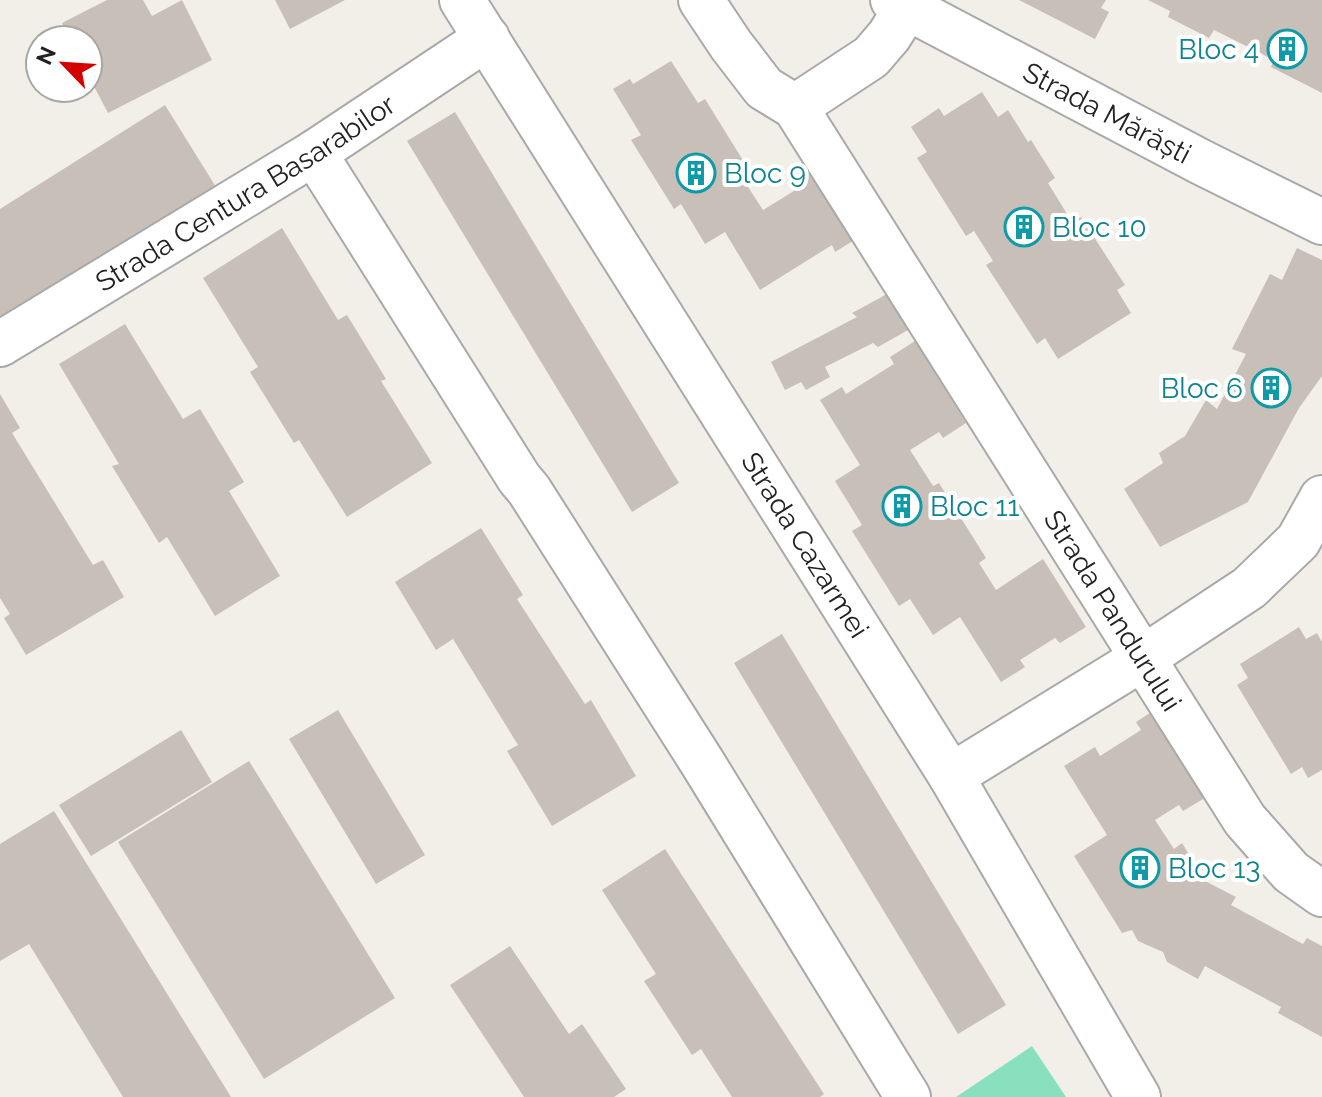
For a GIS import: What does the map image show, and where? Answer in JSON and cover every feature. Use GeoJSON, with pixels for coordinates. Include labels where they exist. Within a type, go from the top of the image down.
{"type":"FeatureCollection","features":[{"type":"Feature","properties":{"kind":"street","name":"Strada Cazarmei"},"geometry":{"type":"LineString","coordinates":[[462,0],[951,776],[1138,1097]]}},
{"type":"Feature","properties":{"kind":"street"},"geometry":{"type":"LineString","coordinates":[[701,0],[764,88],[795,107],[871,57],[889,36],[904,3]]}},
{"type":"Feature","properties":{"kind":"street","name":"Strada Mărăști"},"geometry":{"type":"LineString","coordinates":[[904,3],[1201,162],[1322,222]]}},
{"type":"Feature","properties":{"kind":"street","name":"Strada Centura Basarabilor"},"geometry":{"type":"LineString","coordinates":[[0,344],[314,153],[487,38]]}},
{"type":"Feature","properties":{"kind":"street","name":"Strada Pandurului"},"geometry":{"type":"LineString","coordinates":[[795,107],[1245,820],[1291,872],[1322,894]]}},
{"type":"Feature","properties":{"kind":"street"},"geometry":{"type":"LineString","coordinates":[[314,153],[702,762],[908,1097]]}},
{"type":"Feature","properties":{"kind":"street"},"geometry":{"type":"LineString","coordinates":[[951,776],[1143,658],[1249,588],[1298,541],[1322,498]]}},
{"type":"Feature","properties":{"kind":"green space"},"geometry":{"type":"Polygon","coordinates":[[[1032,1046],[1066,1097],[956,1097],[1032,1046]]]}},
{"type":"Feature","properties":{"kind":"building"},"geometry":{"type":"Polygon","coordinates":[[[107,0],[143,0],[152,16],[182,0],[212,60],[108,113],[103,104],[104,24],[62,23],[107,0]]]}},
{"type":"Feature","properties":{"kind":"building"},"geometry":{"type":"Polygon","coordinates":[[[275,0],[345,0],[290,29],[275,0]]]}},
{"type":"Feature","properties":{"kind":"building","name":"Bloc 4"},"geometry":{"type":"Polygon","coordinates":[[[1019,0],[1106,0],[1101,8],[1109,12],[1095,39],[1019,0]]]}},
{"type":"Feature","properties":{"kind":"building","name":"Bloc 4"},"geometry":{"type":"Polygon","coordinates":[[[1148,0],[1322,0],[1322,93],[1271,67],[1274,60],[1214,30],[1209,38],[1168,17],[1170,11],[1148,0]]]}},
{"type":"Feature","properties":{"kind":"building","name":"Bloc 9"},"geometry":{"type":"Polygon","coordinates":[[[671,61],[698,103],[705,99],[744,162],[735,167],[763,210],[794,191],[788,180],[811,166],[856,239],[835,252],[832,245],[760,290],[725,232],[705,244],[681,204],[674,209],[631,140],[641,135],[613,89],[630,79],[633,84],[671,61]]]}},
{"type":"Feature","properties":{"kind":"building","name":"Bloc 10"},"geometry":{"type":"Polygon","coordinates":[[[982,92],[998,117],[1008,110],[1028,142],[1031,140],[1055,178],[1048,183],[1072,222],[1081,217],[1125,285],[1117,290],[1131,313],[1058,359],[1045,338],[1037,344],[986,265],[993,261],[974,231],[966,236],[917,158],[927,152],[911,127],[939,108],[944,116],[982,92]]]}},
{"type":"Feature","properties":{"kind":"building"},"geometry":{"type":"Polygon","coordinates":[[[165,105],[216,187],[0,324],[0,209],[165,105]]]}},
{"type":"Feature","properties":{"kind":"building"},"geometry":{"type":"Polygon","coordinates":[[[455,112],[679,483],[632,512],[407,141],[455,112]]]}},
{"type":"Feature","properties":{"kind":"building"},"geometry":{"type":"Polygon","coordinates":[[[282,228],[338,320],[347,315],[386,379],[381,381],[432,463],[347,517],[299,440],[294,443],[250,372],[258,367],[203,278],[282,228]]]}},
{"type":"Feature","properties":{"kind":"building","name":"Bloc 6"},"geometry":{"type":"Polygon","coordinates":[[[1297,248],[1322,260],[1322,376],[1299,408],[1248,502],[1160,547],[1124,489],[1163,463],[1159,453],[1185,436],[1206,400],[1217,409],[1246,354],[1232,349],[1270,274],[1282,280],[1297,248]]]}},
{"type":"Feature","properties":{"kind":"building"},"geometry":{"type":"Polygon","coordinates":[[[889,293],[908,330],[878,347],[873,343],[825,367],[830,377],[806,390],[801,382],[785,390],[771,362],[857,317],[852,313],[889,293]]]}},
{"type":"Feature","properties":{"kind":"building"},"geometry":{"type":"Polygon","coordinates":[[[125,324],[183,419],[200,409],[244,482],[229,491],[280,576],[215,616],[167,537],[159,543],[112,466],[119,464],[59,364],[125,324]]]}},
{"type":"Feature","properties":{"kind":"building","name":"Bloc 11"},"geometry":{"type":"Polygon","coordinates":[[[915,341],[966,423],[943,438],[939,432],[910,450],[933,486],[939,483],[986,558],[979,563],[996,590],[1043,559],[1086,627],[1060,643],[1055,638],[1020,660],[1025,667],[1001,682],[960,617],[933,635],[910,599],[899,606],[852,531],[862,525],[835,481],[860,465],[820,400],[842,387],[846,394],[894,364],[890,357],[915,341]]]}},
{"type":"Feature","properties":{"kind":"building"},"geometry":{"type":"Polygon","coordinates":[[[0,394],[20,428],[12,433],[93,565],[103,560],[124,597],[26,655],[4,618],[10,614],[0,598],[0,394]]]}},
{"type":"Feature","properties":{"kind":"building"},"geometry":{"type":"Polygon","coordinates":[[[481,528],[523,595],[517,599],[585,704],[591,700],[636,776],[552,826],[507,751],[518,745],[453,639],[436,650],[395,582],[481,528]]]}},
{"type":"Feature","properties":{"kind":"building"},"geometry":{"type":"Polygon","coordinates":[[[1299,627],[1306,639],[1317,633],[1322,642],[1322,770],[1308,778],[1302,767],[1291,774],[1237,685],[1248,678],[1240,664],[1299,627]]]}},
{"type":"Feature","properties":{"kind":"building"},"geometry":{"type":"Polygon","coordinates":[[[782,634],[1006,1005],[958,1034],[734,663],[782,634]]]}},
{"type":"Feature","properties":{"kind":"building","name":"Bloc 13"},"geometry":{"type":"Polygon","coordinates":[[[1156,709],[1210,795],[1183,811],[1179,805],[1155,820],[1174,849],[1182,843],[1205,881],[1236,897],[1231,905],[1303,944],[1307,938],[1322,946],[1322,1037],[1278,1013],[1281,1007],[1205,966],[1198,979],[1167,962],[1163,952],[1138,941],[1132,930],[1122,933],[1074,856],[1107,835],[1064,766],[1095,747],[1100,756],[1141,730],[1136,722],[1156,709]]]}},
{"type":"Feature","properties":{"kind":"building"},"geometry":{"type":"Polygon","coordinates":[[[338,710],[425,855],[376,884],[289,739],[338,710]]]}},
{"type":"Feature","properties":{"kind":"building"},"geometry":{"type":"Polygon","coordinates":[[[181,730],[212,782],[91,856],[59,805],[181,730]]]}},
{"type":"Feature","properties":{"kind":"building"},"geometry":{"type":"Polygon","coordinates":[[[249,761],[395,998],[264,1079],[118,842],[249,761]]]}},
{"type":"Feature","properties":{"kind":"building"},"geometry":{"type":"Polygon","coordinates":[[[54,811],[231,1097],[123,1097],[29,944],[0,961],[0,844],[54,811]]]}},
{"type":"Feature","properties":{"kind":"building"},"geometry":{"type":"Polygon","coordinates":[[[665,849],[824,1094],[820,1097],[732,1097],[701,1049],[692,1055],[644,981],[656,974],[602,890],[665,849]]]}},
{"type":"Feature","properties":{"kind":"building"},"geometry":{"type":"Polygon","coordinates":[[[510,946],[569,1034],[582,1024],[626,1089],[614,1097],[524,1097],[450,985],[510,946]]]}},
{"type":"Feature","properties":{"kind":"place","name":"Bloc 4"},"geometry":{"type":"Point","coordinates":[1287,49]}},
{"type":"Feature","properties":{"kind":"place","name":"Bloc 9"},"geometry":{"type":"Point","coordinates":[696,173]}},
{"type":"Feature","properties":{"kind":"place","name":"Bloc 10"},"geometry":{"type":"Point","coordinates":[1024,227]}},
{"type":"Feature","properties":{"kind":"place","name":"Bloc 6"},"geometry":{"type":"Point","coordinates":[1271,388]}},
{"type":"Feature","properties":{"kind":"place","name":"Bloc 11"},"geometry":{"type":"Point","coordinates":[902,506]}},
{"type":"Feature","properties":{"kind":"place","name":"Bloc 13"},"geometry":{"type":"Point","coordinates":[1140,868]}}]}
